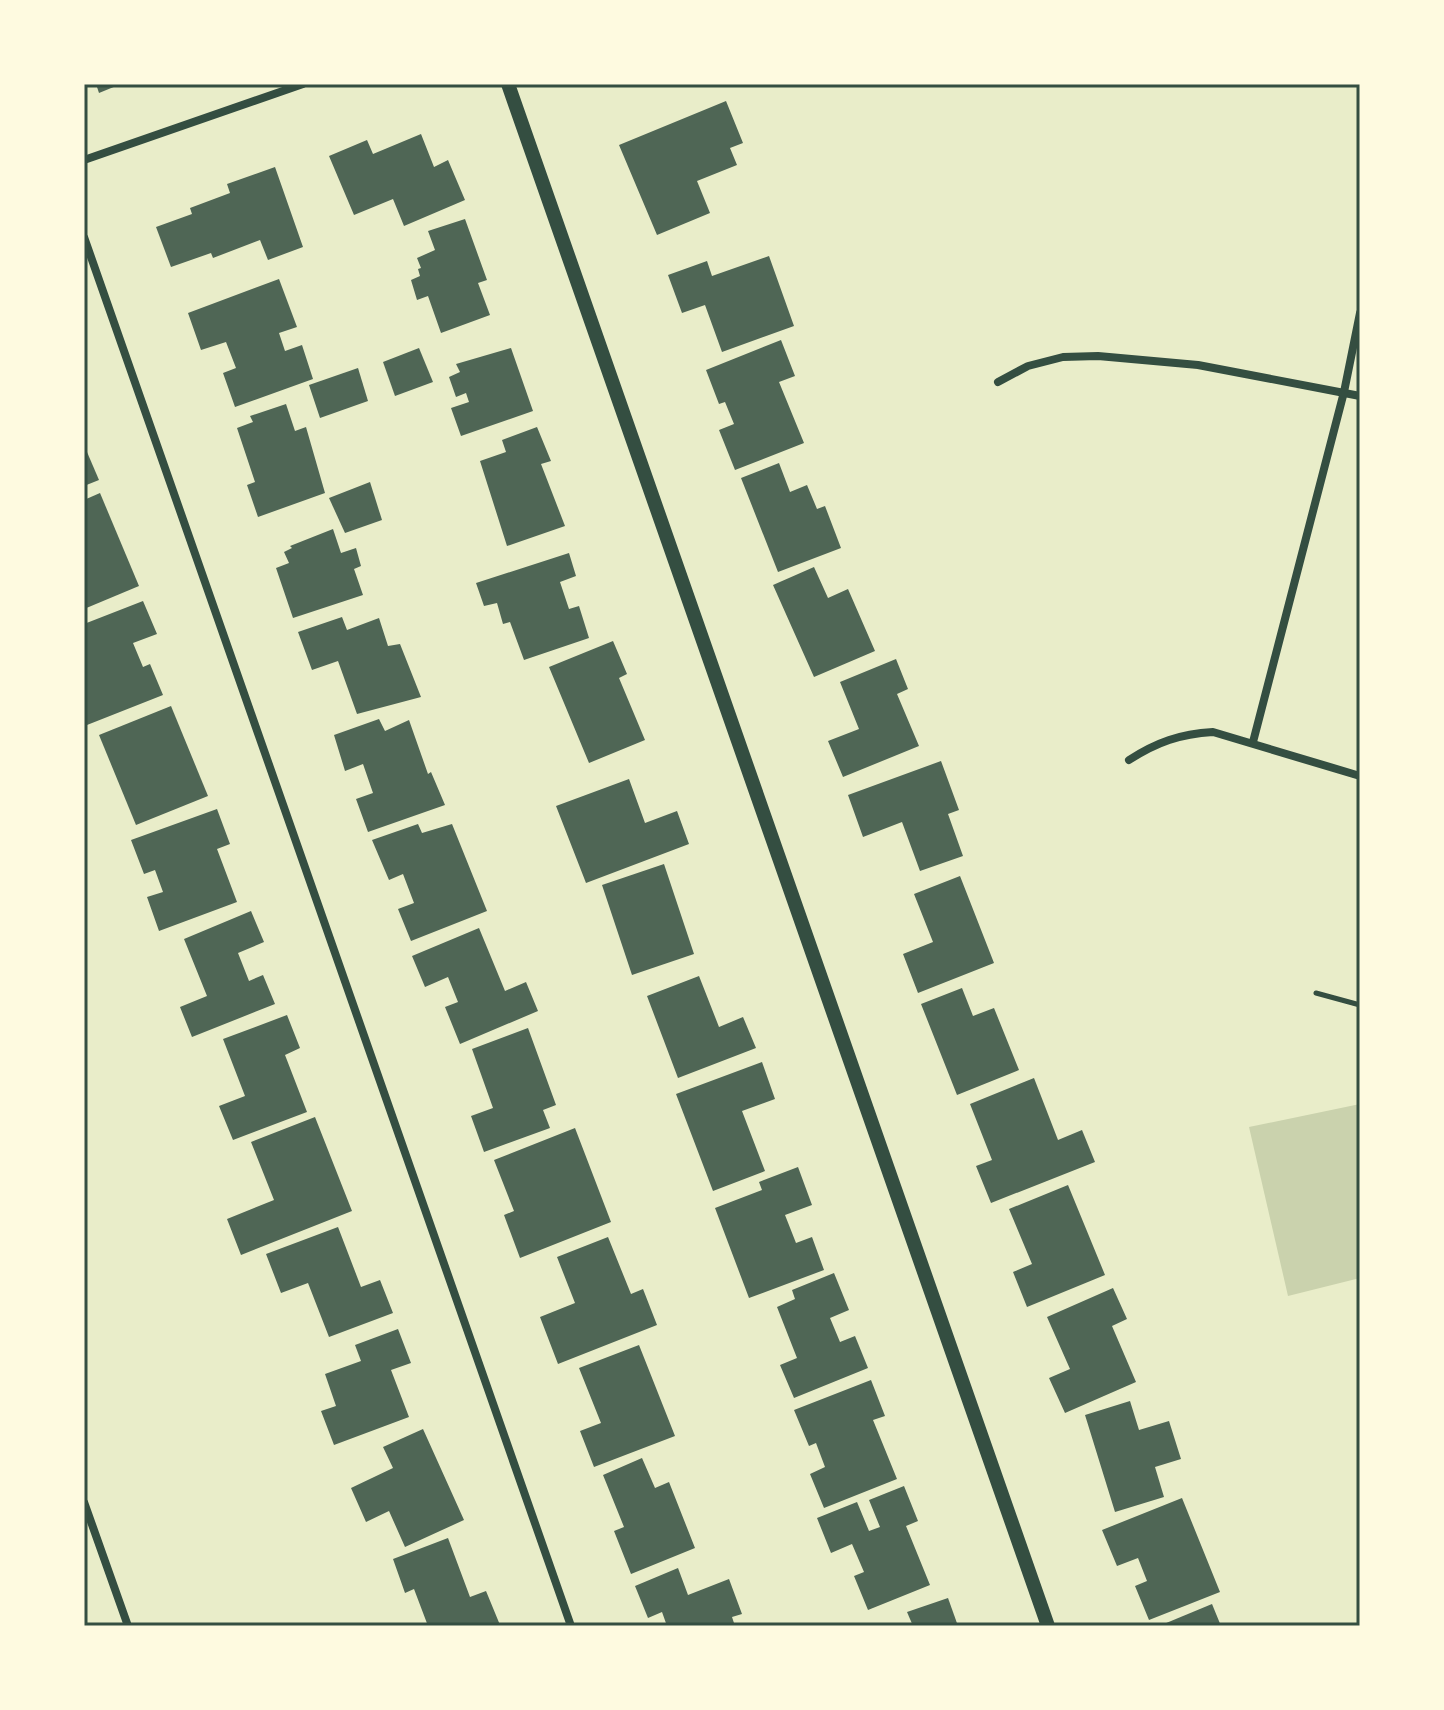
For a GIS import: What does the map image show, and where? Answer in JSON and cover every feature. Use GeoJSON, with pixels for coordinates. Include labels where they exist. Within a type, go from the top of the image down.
{"type":"FeatureCollection","features":[{"type":"Feature","properties":{"kind":"street"},"geometry":{"type":"LineString","coordinates":[[84,160],[303,84]]}},
{"type":"Feature","properties":{"kind":"street"},"geometry":{"type":"LineString","coordinates":[[508,84],[1048,1626]]}},
{"type":"Feature","properties":{"kind":"street"},"geometry":{"type":"LineString","coordinates":[[84,237],[571,1626]]}},
{"type":"Feature","properties":{"kind":"street"},"geometry":{"type":"LineString","coordinates":[[1253,742],[1344,392],[1360,313]]}},
{"type":"Feature","properties":{"kind":"street"},"geometry":{"type":"LineString","coordinates":[[998,382],[1028,366],[1063,357],[1098,356],[1198,365],[1360,396]]}},
{"type":"Feature","properties":{"kind":"street"},"geometry":{"type":"LineString","coordinates":[[1129,760],[1158,742],[1189,733],[1213,732],[1360,776]]}},
{"type":"Feature","properties":{"kind":"street"},"geometry":{"type":"LineString","coordinates":[[84,1502],[128,1626]]}},
{"type":"Feature","properties":{"kind":"path"},"geometry":{"type":"LineString","coordinates":[[1316,993],[1360,1005]]}},
{"type":"Feature","properties":{"kind":"green space"},"geometry":{"type":"Polygon","coordinates":[[[1360,1104],[1360,1278],[1288,1296],[1249,1127],[1360,1104]]]}},
{"type":"Feature","properties":{"kind":"building"},"geometry":{"type":"Polygon","coordinates":[[[96,84],[121,84],[99,93],[96,84]]]}},
{"type":"Feature","properties":{"kind":"building"},"geometry":{"type":"Polygon","coordinates":[[[726,101],[743,143],[730,148],[737,165],[697,181],[710,213],[657,235],[619,145],[726,101]]]}},
{"type":"Feature","properties":{"kind":"building"},"geometry":{"type":"Polygon","coordinates":[[[421,134],[434,167],[448,160],[465,200],[404,226],[393,199],[354,215],[329,156],[367,140],[373,154],[421,134]]]}},
{"type":"Feature","properties":{"kind":"building"},"geometry":{"type":"Polygon","coordinates":[[[275,167],[303,247],[268,260],[260,240],[213,258],[211,253],[171,267],[156,227],[192,214],[190,208],[230,193],[227,184],[275,167]]]}},
{"type":"Feature","properties":{"kind":"building"},"geometry":{"type":"Polygon","coordinates":[[[465,219],[487,280],[478,283],[490,315],[441,333],[428,296],[417,300],[411,280],[420,276],[417,258],[435,250],[428,231],[465,219]]]}},
{"type":"Feature","properties":{"kind":"building"},"geometry":{"type":"Polygon","coordinates":[[[769,256],[794,326],[722,352],[705,305],[682,313],[668,275],[707,261],[712,276],[769,256]]]}},
{"type":"Feature","properties":{"kind":"building"},"geometry":{"type":"Polygon","coordinates":[[[279,279],[297,327],[279,333],[285,351],[302,345],[313,379],[235,407],[223,373],[236,368],[226,342],[201,350],[188,313],[279,279]]]}},
{"type":"Feature","properties":{"kind":"building"},"geometry":{"type":"Polygon","coordinates":[[[781,340],[795,376],[779,382],[804,443],[735,470],[719,430],[734,424],[725,402],[719,404],[706,370],[781,340]]]}},
{"type":"Feature","properties":{"kind":"building"},"geometry":{"type":"Polygon","coordinates":[[[419,348],[433,382],[395,396],[383,362],[419,348]]]}},
{"type":"Feature","properties":{"kind":"building"},"geometry":{"type":"Polygon","coordinates":[[[511,348],[533,411],[461,436],[451,408],[469,402],[466,393],[456,397],[449,377],[460,372],[456,364],[511,348]]]}},
{"type":"Feature","properties":{"kind":"building"},"geometry":{"type":"Polygon","coordinates":[[[358,368],[368,401],[320,418],[309,385],[358,368]]]}},
{"type":"Feature","properties":{"kind":"building"},"geometry":{"type":"Polygon","coordinates":[[[286,404],[295,431],[306,427],[325,493],[258,517],[247,485],[255,482],[237,428],[253,422],[250,416],[286,404]]]}},
{"type":"Feature","properties":{"kind":"building"},"geometry":{"type":"Polygon","coordinates":[[[537,427],[551,461],[541,464],[565,526],[507,546],[480,461],[506,452],[502,440],[537,427]]]}},
{"type":"Feature","properties":{"kind":"building"},"geometry":{"type":"Polygon","coordinates":[[[84,445],[99,480],[84,486],[84,445]]]}},
{"type":"Feature","properties":{"kind":"building"},"geometry":{"type":"Polygon","coordinates":[[[779,463],[790,492],[807,485],[817,509],[825,506],[841,548],[778,572],[741,478],[779,463]]]}},
{"type":"Feature","properties":{"kind":"building"},"geometry":{"type":"Polygon","coordinates":[[[370,482],[382,520],[345,533],[329,498],[370,482]]]}},
{"type":"Feature","properties":{"kind":"building"},"geometry":{"type":"Polygon","coordinates":[[[100,493],[139,586],[84,609],[84,500],[100,493]]]}},
{"type":"Feature","properties":{"kind":"building"},"geometry":{"type":"Polygon","coordinates":[[[333,529],[341,553],[356,548],[361,566],[354,569],[363,595],[293,618],[276,568],[289,563],[284,552],[292,548],[290,546],[333,529]]]}},
{"type":"Feature","properties":{"kind":"building"},"geometry":{"type":"Polygon","coordinates":[[[569,553],[576,576],[560,582],[569,609],[579,606],[589,638],[524,660],[510,622],[503,624],[497,603],[484,606],[476,583],[569,553]]]}},
{"type":"Feature","properties":{"kind":"building"},"geometry":{"type":"Polygon","coordinates":[[[814,567],[828,598],[848,589],[875,651],[814,677],[773,585],[814,567]]]}},
{"type":"Feature","properties":{"kind":"building"},"geometry":{"type":"Polygon","coordinates":[[[143,601],[157,634],[133,643],[143,667],[150,664],[163,695],[87,725],[84,624],[143,601]]]}},
{"type":"Feature","properties":{"kind":"building"},"geometry":{"type":"Polygon","coordinates":[[[342,617],[347,630],[379,618],[388,646],[400,644],[421,697],[357,714],[338,661],[312,670],[298,632],[342,617]]]}},
{"type":"Feature","properties":{"kind":"building"},"geometry":{"type":"Polygon","coordinates":[[[613,641],[627,674],[619,678],[645,740],[589,763],[549,667],[613,641]]]}},
{"type":"Feature","properties":{"kind":"building"},"geometry":{"type":"Polygon","coordinates":[[[896,659],[908,689],[897,694],[919,746],[843,777],[828,741],[859,729],[840,682],[896,659]]]}},
{"type":"Feature","properties":{"kind":"building"},"geometry":{"type":"Polygon","coordinates":[[[171,706],[208,796],[136,825],[99,735],[171,706]]]}},
{"type":"Feature","properties":{"kind":"building"},"geometry":{"type":"Polygon","coordinates":[[[379,719],[385,731],[409,720],[428,774],[431,772],[445,805],[368,832],[356,799],[373,793],[363,764],[345,771],[334,735],[379,719]]]}},
{"type":"Feature","properties":{"kind":"building"},"geometry":{"type":"Polygon","coordinates":[[[941,761],[959,810],[948,814],[963,856],[920,871],[902,822],[863,837],[848,795],[941,761]]]}},
{"type":"Feature","properties":{"kind":"building"},"geometry":{"type":"Polygon","coordinates":[[[629,779],[645,823],[677,811],[689,844],[586,883],[556,806],[629,779]]]}},
{"type":"Feature","properties":{"kind":"building"},"geometry":{"type":"Polygon","coordinates":[[[217,809],[230,844],[217,849],[237,902],[159,931],[147,897],[163,892],[155,870],[144,874],[131,840],[217,809]]]}},
{"type":"Feature","properties":{"kind":"building"},"geometry":{"type":"Polygon","coordinates":[[[418,824],[422,833],[452,824],[487,911],[411,941],[398,909],[414,903],[403,874],[389,880],[372,840],[418,824]]]}},
{"type":"Feature","properties":{"kind":"building"},"geometry":{"type":"Polygon","coordinates":[[[664,864],[694,954],[632,975],[602,885],[664,864]]]}},
{"type":"Feature","properties":{"kind":"building"},"geometry":{"type":"Polygon","coordinates":[[[960,876],[994,963],[918,993],[903,954],[933,942],[914,894],[960,876]]]}},
{"type":"Feature","properties":{"kind":"building"},"geometry":{"type":"Polygon","coordinates":[[[251,911],[264,942],[238,953],[249,981],[263,975],[275,1004],[192,1037],[180,1007],[207,996],[184,939],[251,911]]]}},
{"type":"Feature","properties":{"kind":"building"},"geometry":{"type":"Polygon","coordinates":[[[479,928],[505,991],[526,982],[538,1011],[460,1044],[445,1007],[458,1002],[448,977],[425,987],[412,956],[479,928]]]}},
{"type":"Feature","properties":{"kind":"building"},"geometry":{"type":"Polygon","coordinates":[[[699,976],[719,1027],[743,1017],[756,1048],[678,1078],[647,996],[699,976]]]}},
{"type":"Feature","properties":{"kind":"building"},"geometry":{"type":"Polygon","coordinates":[[[962,988],[973,1016],[994,1008],[1019,1070],[957,1095],[921,1004],[962,988]]]}},
{"type":"Feature","properties":{"kind":"building"},"geometry":{"type":"Polygon","coordinates":[[[287,1015],[300,1048],[285,1055],[307,1112],[233,1140],[219,1106],[245,1096],[223,1039],[287,1015]]]}},
{"type":"Feature","properties":{"kind":"building"},"geometry":{"type":"Polygon","coordinates":[[[528,1028],[556,1105],[543,1110],[550,1128],[484,1152],[471,1116],[493,1108],[472,1049],[528,1028]]]}},
{"type":"Feature","properties":{"kind":"building"},"geometry":{"type":"Polygon","coordinates":[[[762,1062],[775,1099],[742,1111],[765,1171],[713,1191],[676,1094],[762,1062]]]}},
{"type":"Feature","properties":{"kind":"building"},"geometry":{"type":"Polygon","coordinates":[[[1034,1078],[1058,1140],[1082,1130],[1095,1162],[991,1203],[976,1166],[992,1160],[970,1104],[1034,1078]]]}},
{"type":"Feature","properties":{"kind":"building"},"geometry":{"type":"Polygon","coordinates":[[[315,1117],[352,1211],[241,1255],[227,1219],[274,1200],[251,1142],[315,1117]]]}},
{"type":"Feature","properties":{"kind":"building"},"geometry":{"type":"Polygon","coordinates":[[[575,1128],[611,1222],[520,1258],[504,1215],[514,1211],[494,1160],[575,1128]]]}},
{"type":"Feature","properties":{"kind":"building"},"geometry":{"type":"Polygon","coordinates":[[[798,1167],[812,1205],[785,1215],[796,1243],[812,1237],[824,1270],[749,1298],[715,1208],[762,1190],[759,1182],[798,1167]]]}},
{"type":"Feature","properties":{"kind":"building"},"geometry":{"type":"Polygon","coordinates":[[[1068,1185],[1105,1275],[1027,1307],[1013,1272],[1032,1264],[1009,1209],[1068,1185]]]}},
{"type":"Feature","properties":{"kind":"building"},"geometry":{"type":"Polygon","coordinates":[[[338,1227],[361,1287],[380,1280],[393,1313],[329,1337],[308,1283],[281,1293],[266,1254],[338,1227]]]}},
{"type":"Feature","properties":{"kind":"building"},"geometry":{"type":"Polygon","coordinates":[[[608,1237],[631,1294],[643,1289],[657,1325],[558,1364],[540,1317],[575,1303],[557,1257],[608,1237]]]}},
{"type":"Feature","properties":{"kind":"building"},"geometry":{"type":"Polygon","coordinates":[[[834,1273],[849,1310],[830,1318],[840,1342],[855,1336],[868,1368],[794,1398],[780,1365],[797,1358],[777,1307],[795,1299],[792,1290],[834,1273]]]}},
{"type":"Feature","properties":{"kind":"building"},"geometry":{"type":"Polygon","coordinates":[[[1113,1288],[1127,1319],[1112,1326],[1136,1382],[1065,1413],[1049,1378],[1070,1369],[1047,1317],[1113,1288]]]}},
{"type":"Feature","properties":{"kind":"building"},"geometry":{"type":"Polygon","coordinates":[[[398,1329],[411,1363],[391,1370],[409,1417],[334,1445],[321,1411],[336,1406],[325,1374],[361,1361],[355,1345],[398,1329]]]}},
{"type":"Feature","properties":{"kind":"building"},"geometry":{"type":"Polygon","coordinates":[[[639,1345],[675,1436],[594,1467],[580,1431],[601,1423],[579,1368],[639,1345]]]}},
{"type":"Feature","properties":{"kind":"building"},"geometry":{"type":"Polygon","coordinates":[[[871,1380],[885,1416],[873,1420],[897,1479],[824,1508],[810,1474],[825,1467],[816,1443],[809,1446],[794,1410],[871,1380]]]}},
{"type":"Feature","properties":{"kind":"building"},"geometry":{"type":"Polygon","coordinates":[[[1130,1401],[1139,1430],[1169,1421],[1181,1459],[1155,1467],[1164,1497],[1115,1512],[1085,1415],[1130,1401]]]}},
{"type":"Feature","properties":{"kind":"building"},"geometry":{"type":"Polygon","coordinates":[[[423,1429],[464,1520],[405,1547],[389,1511],[366,1522],[351,1488],[393,1468],[383,1447],[423,1429]]]}},
{"type":"Feature","properties":{"kind":"building"},"geometry":{"type":"Polygon","coordinates":[[[642,1458],[655,1488],[669,1482],[695,1548],[631,1574],[614,1531],[624,1527],[603,1475],[642,1458]]]}},
{"type":"Feature","properties":{"kind":"building"},"geometry":{"type":"Polygon","coordinates":[[[904,1486],[918,1521],[906,1526],[930,1585],[868,1610],[854,1576],[864,1572],[852,1544],[831,1553],[817,1518],[857,1502],[869,1531],[880,1527],[869,1500],[904,1486]]]}},
{"type":"Feature","properties":{"kind":"building"},"geometry":{"type":"Polygon","coordinates":[[[1182,1498],[1220,1592],[1149,1620],[1135,1586],[1147,1581],[1138,1558],[1117,1566],[1102,1530],[1182,1498]]]}},
{"type":"Feature","properties":{"kind":"building"},"geometry":{"type":"Polygon","coordinates":[[[448,1538],[470,1597],[486,1591],[500,1625],[428,1626],[414,1589],[405,1593],[393,1559],[448,1538]]]}},
{"type":"Feature","properties":{"kind":"building"},"geometry":{"type":"Polygon","coordinates":[[[678,1568],[688,1595],[729,1579],[742,1614],[732,1617],[735,1626],[667,1626],[662,1612],[648,1618],[635,1586],[678,1568]]]}},
{"type":"Feature","properties":{"kind":"building"},"geometry":{"type":"Polygon","coordinates":[[[948,1598],[958,1626],[913,1626],[907,1612],[948,1598]]]}},
{"type":"Feature","properties":{"kind":"building"},"geometry":{"type":"Polygon","coordinates":[[[1212,1604],[1221,1626],[1159,1626],[1212,1604]]]}}]}
